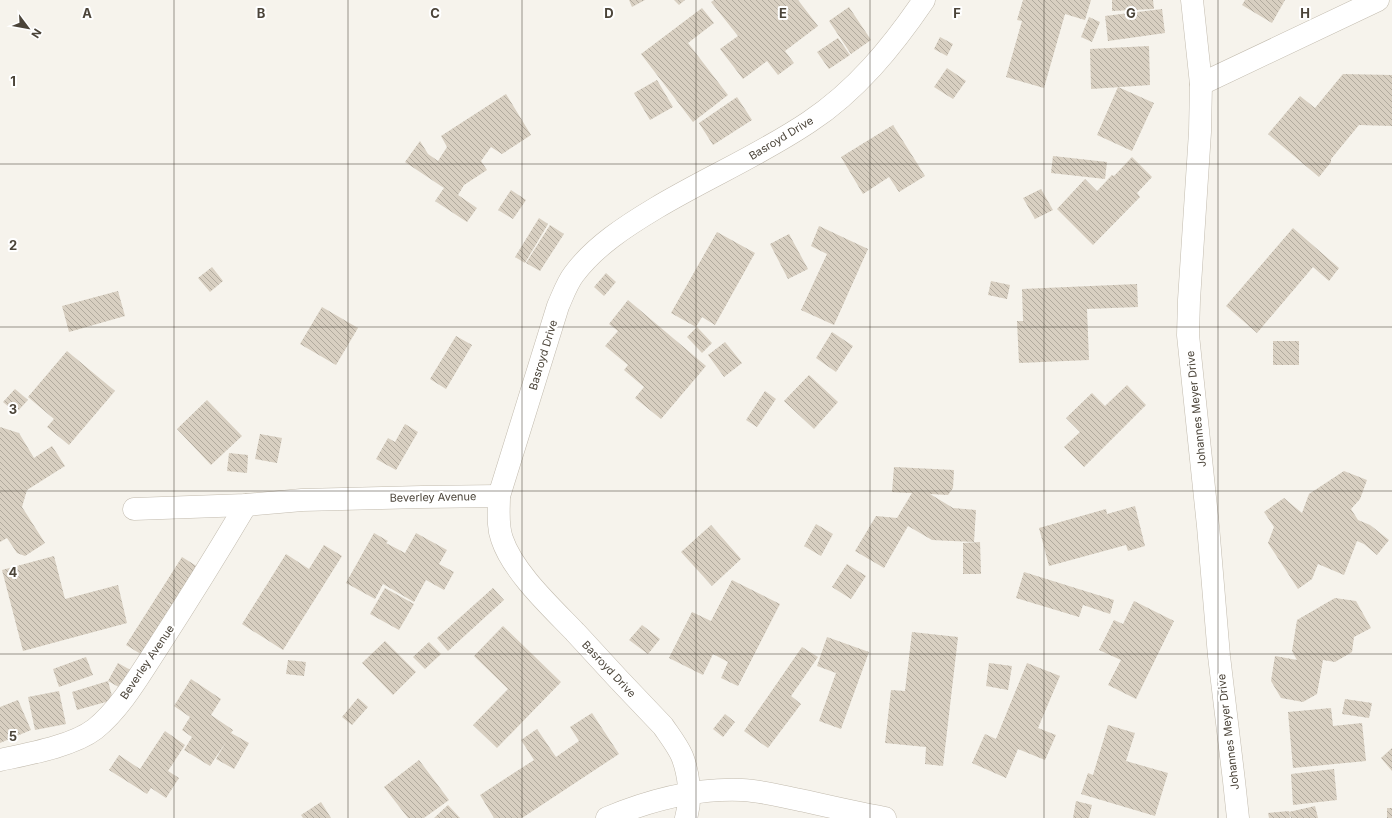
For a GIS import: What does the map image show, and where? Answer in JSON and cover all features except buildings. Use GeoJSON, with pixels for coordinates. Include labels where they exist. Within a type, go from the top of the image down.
{"type":"FeatureCollection","features":[{"type":"Feature","properties":{"kind":"street","name":"Basroyd Drive"},"geometry":{"type":"LineString","coordinates":[[686,818],[690,793],[682,756],[674,741],[558,615],[509,555],[502,539],[498,524],[499,496],[558,306],[566,285],[586,259],[605,242],[638,219],[684,192],[777,143],[816,117],[847,93],[872,68],[893,44],[924,0]]}},
{"type":"Feature","properties":{"kind":"street","name":"Johannes Meyer Drive"},"geometry":{"type":"LineString","coordinates":[[1192,0],[1201,84],[1200,132],[1189,286],[1188,335],[1208,526],[1219,656],[1238,818]]}},
{"type":"Feature","properties":{"kind":"street"},"geometry":{"type":"LineString","coordinates":[[1201,84],[1378,0]]}},
{"type":"Feature","properties":{"kind":"street","name":"Beverley Avenue"},"geometry":{"type":"LineString","coordinates":[[134,509],[246,505],[309,500],[499,496]]}},
{"type":"Feature","properties":{"kind":"street","name":"Beverley Avenue"},"geometry":{"type":"LineString","coordinates":[[0,760],[39,751],[80,737],[94,729],[108,715],[121,701],[138,677],[186,604],[246,505]]}},
{"type":"Feature","properties":{"kind":"street"},"geometry":{"type":"LineString","coordinates":[[607,818],[661,799],[690,793],[717,790],[743,790],[780,796],[885,818]]}}]}
